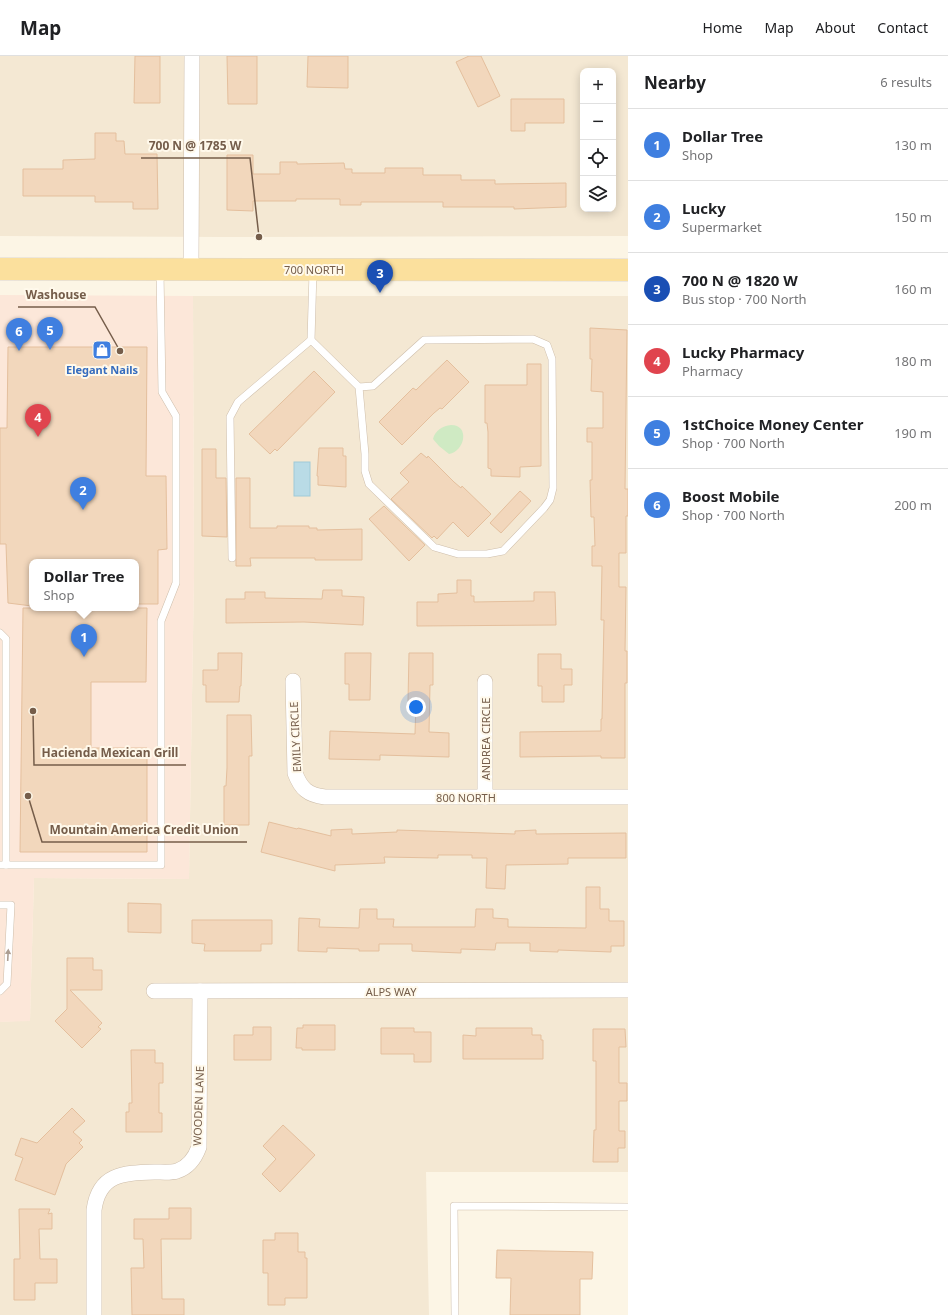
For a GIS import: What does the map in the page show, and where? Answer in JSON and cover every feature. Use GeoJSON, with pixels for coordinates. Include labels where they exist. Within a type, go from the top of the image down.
{"type":"FeatureCollection","features":[{"type":"Feature","properties":{"kind":"main road","name":"700 NORTH"},"geometry":{"type":"LineString","coordinates":[[0,269],[628,270]]}},
{"type":"Feature","properties":{"kind":"street"},"geometry":{"type":"LineString","coordinates":[[191,269],[192,56]]}},
{"type":"Feature","properties":{"kind":"street","name":"EMILY CIRCLE"},"geometry":{"type":"LineString","coordinates":[[293,681],[294,768],[299,782],[305,789]]}},
{"type":"Feature","properties":{"kind":"street","name":"ANDREA CIRCLE"},"geometry":{"type":"LineString","coordinates":[[485,682],[485,797]]}},
{"type":"Feature","properties":{"kind":"street","name":"800 NORTH"},"geometry":{"type":"LineString","coordinates":[[305,789],[311,794],[326,797],[628,797]]}},
{"type":"Feature","properties":{"kind":"street","name":"ALPS WAY"},"geometry":{"type":"LineString","coordinates":[[154,991],[628,990]]}},
{"type":"Feature","properties":{"kind":"street","name":"WOODEN LANE"},"geometry":{"type":"LineString","coordinates":[[94,1315],[94,1210],[95,1201],[99,1192],[112,1178],[121,1174],[130,1172],[176,1171],[191,1162],[199,1147],[200,991]]}},
{"type":"Feature","properties":{"kind":"lane"},"geometry":{"type":"LineString","coordinates":[[0,633],[6,639],[3,865],[162,865],[162,622],[176,583],[176,416],[162,392],[160,269]]}},
{"type":"Feature","properties":{"kind":"lane"},"geometry":{"type":"LineString","coordinates":[[313,269],[311,340],[359,387],[365,454],[365,471],[369,484],[434,547],[458,554],[487,554],[503,551],[550,500],[554,488],[552,359],[547,345],[533,339],[424,340],[373,386],[359,387]]}},
{"type":"Feature","properties":{"kind":"lane"},"geometry":{"type":"LineString","coordinates":[[232,558],[230,417],[238,402],[311,340]]}},
{"type":"Feature","properties":{"kind":"lane"},"geometry":{"type":"LineString","coordinates":[[0,905],[11,905],[7,984],[0,991]]}},
{"type":"Feature","properties":{"kind":"lane"},"geometry":{"type":"LineString","coordinates":[[454,1315],[454,1206],[628,1207]]}},
{"type":"Feature","properties":{"kind":"shaded area"},"geometry":{"type":"Polygon","coordinates":[[[0,56],[628,56],[628,236],[0,236],[0,56]]]}},
{"type":"Feature","properties":{"kind":"shaded area"},"geometry":{"type":"Polygon","coordinates":[[[0,295],[193,296],[194,576],[189,879],[34,878],[30,1021],[0,1022],[0,295]]]}},
{"type":"Feature","properties":{"kind":"shaded area"},"geometry":{"type":"Polygon","coordinates":[[[193,296],[628,296],[628,1172],[426,1172],[429,1315],[0,1315],[0,1022],[30,1020],[34,878],[189,879],[194,576],[193,296]]]}},
{"type":"Feature","properties":{"kind":"green space"},"geometry":{"type":"Polygon","coordinates":[[[451,425],[457,426],[461,429],[463,438],[462,444],[459,448],[449,454],[433,439],[440,429],[451,425]]]}},
{"type":"Feature","properties":{"kind":"water"},"geometry":{"type":"Polygon","coordinates":[[[294,462],[310,462],[310,496],[294,496],[294,462]]]}},
{"type":"Feature","properties":{"kind":"building"},"geometry":{"type":"Polygon","coordinates":[[[135,56],[160,56],[160,103],[134,103],[135,56]]]}},
{"type":"Feature","properties":{"kind":"building"},"geometry":{"type":"Polygon","coordinates":[[[227,56],[257,56],[257,104],[228,104],[227,56]]]}},
{"type":"Feature","properties":{"kind":"building"},"geometry":{"type":"Polygon","coordinates":[[[308,56],[348,56],[348,88],[307,87],[308,56]]]}},
{"type":"Feature","properties":{"kind":"building"},"geometry":{"type":"Polygon","coordinates":[[[469,56],[481,56],[500,96],[478,107],[456,62],[469,56]]]}},
{"type":"Feature","properties":{"kind":"building"},"geometry":{"type":"Polygon","coordinates":[[[511,99],[564,99],[564,123],[525,123],[525,131],[511,131],[511,99]]]}},
{"type":"Feature","properties":{"kind":"building"},"geometry":{"type":"Polygon","coordinates":[[[95,133],[116,133],[116,141],[124,141],[125,154],[157,154],[158,209],[133,209],[133,202],[95,202],[95,196],[23,196],[23,169],[63,169],[63,160],[95,159],[95,133]]]}},
{"type":"Feature","properties":{"kind":"building"},"geometry":{"type":"Polygon","coordinates":[[[227,155],[253,155],[253,174],[280,174],[280,162],[297,162],[297,164],[344,163],[345,169],[352,169],[352,173],[385,173],[385,168],[423,168],[423,175],[461,175],[461,180],[495,180],[495,184],[566,183],[566,207],[514,209],[514,207],[443,207],[443,202],[361,202],[361,205],[340,205],[340,199],[296,199],[296,201],[253,201],[253,211],[227,210],[227,155]]]}},
{"type":"Feature","properties":{"kind":"building"},"geometry":{"type":"Polygon","coordinates":[[[590,328],[627,330],[625,489],[628,489],[628,516],[626,516],[626,553],[619,553],[619,587],[626,587],[625,651],[627,651],[627,683],[625,683],[625,758],[601,758],[601,756],[520,757],[520,732],[601,731],[604,620],[601,620],[602,566],[592,566],[592,546],[595,546],[594,517],[591,517],[590,480],[592,480],[592,442],[587,442],[587,428],[603,428],[603,392],[591,391],[592,359],[590,359],[590,328]]]}},
{"type":"Feature","properties":{"kind":"building"},"geometry":{"type":"Polygon","coordinates":[[[8,347],[147,347],[146,476],[166,476],[167,549],[158,550],[158,604],[139,604],[139,559],[29,559],[29,606],[8,603],[6,544],[0,544],[0,428],[7,428],[8,347]]]}},
{"type":"Feature","properties":{"kind":"building"},"geometry":{"type":"Polygon","coordinates":[[[447,360],[469,382],[442,409],[440,408],[434,413],[402,445],[379,422],[413,388],[416,390],[447,360]]]}},
{"type":"Feature","properties":{"kind":"building"},"geometry":{"type":"Polygon","coordinates":[[[527,364],[541,364],[541,466],[520,467],[520,477],[491,476],[491,469],[488,468],[488,432],[487,423],[485,423],[485,385],[527,385],[527,364]]]}},
{"type":"Feature","properties":{"kind":"building"},"geometry":{"type":"Polygon","coordinates":[[[314,371],[335,392],[277,451],[275,449],[270,454],[249,434],[314,371]]]}},
{"type":"Feature","properties":{"kind":"building"},"geometry":{"type":"Polygon","coordinates":[[[319,448],[343,448],[343,456],[346,456],[346,487],[318,485],[317,476],[319,448]]]}},
{"type":"Feature","properties":{"kind":"building"},"geometry":{"type":"Polygon","coordinates":[[[202,449],[216,449],[216,478],[226,478],[227,537],[202,536],[202,449]]]}},
{"type":"Feature","properties":{"kind":"building"},"geometry":{"type":"Polygon","coordinates":[[[421,453],[427,458],[428,456],[454,482],[461,488],[462,486],[491,514],[468,537],[453,522],[437,539],[434,536],[432,538],[391,499],[409,482],[400,473],[421,453]]]}},
{"type":"Feature","properties":{"kind":"building"},"geometry":{"type":"Polygon","coordinates":[[[236,478],[250,478],[250,528],[309,526],[309,528],[317,528],[317,530],[362,529],[362,560],[250,558],[251,566],[236,566],[236,478]]]}},
{"type":"Feature","properties":{"kind":"building"},"geometry":{"type":"Polygon","coordinates":[[[520,491],[531,501],[501,533],[490,523],[520,491]]]}},
{"type":"Feature","properties":{"kind":"building"},"geometry":{"type":"Polygon","coordinates":[[[384,506],[425,545],[409,561],[369,519],[384,506]]]}},
{"type":"Feature","properties":{"kind":"building"},"geometry":{"type":"Polygon","coordinates":[[[457,580],[471,580],[471,596],[474,596],[474,602],[534,601],[534,592],[555,592],[556,625],[417,626],[417,602],[438,602],[438,594],[457,593],[457,580]]]}},
{"type":"Feature","properties":{"kind":"building"},"geometry":{"type":"Polygon","coordinates":[[[323,590],[342,590],[342,596],[364,597],[363,625],[304,622],[226,623],[226,599],[245,599],[245,592],[265,592],[265,598],[322,599],[323,590]]]}},
{"type":"Feature","properties":{"kind":"building"},"geometry":{"type":"Polygon","coordinates":[[[23,608],[29,608],[29,611],[139,611],[139,608],[147,608],[146,682],[91,682],[91,748],[147,748],[147,852],[20,852],[23,608]]]}},
{"type":"Feature","properties":{"kind":"building"},"geometry":{"type":"Polygon","coordinates":[[[218,653],[242,653],[239,702],[206,702],[206,685],[203,685],[203,670],[218,670],[218,653]]]}},
{"type":"Feature","properties":{"kind":"building"},"geometry":{"type":"Polygon","coordinates":[[[345,653],[371,653],[370,700],[349,700],[349,684],[345,684],[345,653]]]}},
{"type":"Feature","properties":{"kind":"building"},"geometry":{"type":"Polygon","coordinates":[[[409,653],[433,653],[433,685],[430,685],[429,732],[449,733],[449,757],[380,755],[380,760],[329,759],[330,731],[415,734],[416,701],[408,701],[409,653]]]}},
{"type":"Feature","properties":{"kind":"building"},"geometry":{"type":"Polygon","coordinates":[[[538,654],[561,654],[561,669],[572,669],[572,685],[564,685],[564,702],[542,702],[542,686],[538,686],[538,654]]]}},
{"type":"Feature","properties":{"kind":"building"},"geometry":{"type":"Polygon","coordinates":[[[227,715],[251,715],[252,756],[249,756],[249,825],[224,825],[224,786],[226,786],[227,768],[227,715]]]}},
{"type":"Feature","properties":{"kind":"building"},"geometry":{"type":"Polygon","coordinates":[[[269,822],[331,836],[331,830],[352,829],[352,834],[397,832],[397,830],[515,834],[515,831],[536,830],[536,834],[626,833],[626,858],[568,858],[568,864],[506,865],[505,889],[486,888],[487,858],[472,858],[472,855],[438,855],[438,858],[384,857],[385,863],[335,865],[335,871],[261,852],[269,822]]]}},
{"type":"Feature","properties":{"kind":"building"},"geometry":{"type":"Polygon","coordinates":[[[586,887],[600,887],[600,909],[609,909],[609,921],[624,921],[624,946],[611,946],[611,952],[558,950],[558,952],[530,951],[530,943],[496,943],[495,950],[461,949],[461,953],[412,951],[412,944],[379,944],[379,951],[327,948],[327,952],[298,951],[299,918],[320,919],[319,927],[359,928],[360,909],[377,909],[377,919],[394,919],[393,927],[475,927],[476,909],[493,909],[493,918],[508,919],[508,927],[586,928],[586,887]]]}},
{"type":"Feature","properties":{"kind":"building"},"geometry":{"type":"Polygon","coordinates":[[[128,903],[161,904],[161,933],[128,932],[128,903]]]}},
{"type":"Feature","properties":{"kind":"building"},"geometry":{"type":"Polygon","coordinates":[[[192,920],[272,920],[272,944],[261,944],[261,951],[204,951],[205,944],[192,943],[192,920]]]}},
{"type":"Feature","properties":{"kind":"building"},"geometry":{"type":"Polygon","coordinates":[[[67,958],[93,958],[93,970],[102,970],[102,990],[70,990],[102,1023],[98,1027],[101,1029],[82,1048],[55,1021],[67,1009],[67,958]]]}},
{"type":"Feature","properties":{"kind":"building"},"geometry":{"type":"Polygon","coordinates":[[[303,1025],[335,1025],[335,1050],[302,1050],[302,1048],[296,1048],[297,1028],[303,1028],[303,1025]]]}},
{"type":"Feature","properties":{"kind":"building"},"geometry":{"type":"Polygon","coordinates":[[[253,1027],[271,1027],[271,1060],[234,1060],[234,1035],[253,1035],[253,1027]]]}},
{"type":"Feature","properties":{"kind":"building"},"geometry":{"type":"Polygon","coordinates":[[[381,1028],[414,1028],[414,1032],[431,1032],[431,1062],[414,1062],[414,1054],[381,1054],[381,1028]]]}},
{"type":"Feature","properties":{"kind":"building"},"geometry":{"type":"Polygon","coordinates":[[[476,1028],[532,1028],[532,1035],[541,1035],[541,1040],[543,1040],[543,1059],[463,1059],[463,1035],[476,1036],[476,1028]]]}},
{"type":"Feature","properties":{"kind":"building"},"geometry":{"type":"Polygon","coordinates":[[[593,1029],[625,1029],[626,1047],[619,1047],[619,1083],[627,1083],[627,1101],[619,1101],[619,1131],[625,1131],[625,1148],[618,1148],[618,1162],[593,1162],[594,1130],[596,1130],[596,1061],[593,1061],[593,1029]]]}},
{"type":"Feature","properties":{"kind":"building"},"geometry":{"type":"Polygon","coordinates":[[[131,1050],[155,1050],[155,1063],[163,1063],[163,1083],[159,1083],[159,1113],[162,1113],[162,1132],[126,1132],[126,1112],[129,1112],[129,1103],[132,1103],[131,1050]]]}},
{"type":"Feature","properties":{"kind":"building"},"geometry":{"type":"Polygon","coordinates":[[[72,1108],[85,1121],[73,1132],[82,1140],[79,1143],[83,1147],[66,1164],[55,1195],[15,1180],[23,1158],[15,1155],[21,1138],[37,1143],[72,1108]]]}},
{"type":"Feature","properties":{"kind":"building"},"geometry":{"type":"Polygon","coordinates":[[[283,1125],[315,1155],[280,1192],[262,1174],[276,1159],[263,1146],[283,1125]]]}},
{"type":"Feature","properties":{"kind":"building"},"geometry":{"type":"Polygon","coordinates":[[[169,1208],[191,1208],[191,1239],[161,1239],[162,1299],[184,1299],[184,1315],[132,1315],[131,1268],[144,1268],[143,1239],[134,1239],[134,1219],[169,1219],[169,1208]]]}},
{"type":"Feature","properties":{"kind":"building"},"geometry":{"type":"Polygon","coordinates":[[[19,1209],[50,1209],[48,1214],[52,1213],[52,1229],[39,1229],[40,1259],[57,1259],[57,1283],[35,1283],[35,1300],[14,1300],[14,1259],[20,1259],[19,1209]]]}},
{"type":"Feature","properties":{"kind":"building"},"geometry":{"type":"Polygon","coordinates":[[[275,1233],[298,1233],[298,1252],[305,1252],[305,1258],[307,1258],[307,1298],[285,1298],[285,1305],[268,1305],[268,1273],[263,1273],[263,1240],[275,1240],[275,1233]]]}},
{"type":"Feature","properties":{"kind":"building"},"geometry":{"type":"Polygon","coordinates":[[[497,1250],[593,1252],[592,1279],[580,1279],[580,1315],[510,1315],[511,1278],[496,1278],[497,1250]]]}},
{"type":"Feature","properties":{"kind":"place","name":"700 N @ 1785 W"},"geometry":{"type":"Point","coordinates":[259,237]}},
{"type":"Feature","properties":{"kind":"place","name":"700 N @ 1820 W"},"geometry":{"type":"Point","coordinates":[380,293]}},
{"type":"Feature","properties":{"kind":"place","name":"1stChoice Money Center"},"geometry":{"type":"Point","coordinates":[50,350]}},
{"type":"Feature","properties":{"kind":"place","name":"Elegant Nails"},"geometry":{"type":"Point","coordinates":[102,350]}},
{"type":"Feature","properties":{"kind":"place","name":"Boost Mobile"},"geometry":{"type":"Point","coordinates":[19,351]}},
{"type":"Feature","properties":{"kind":"place","name":"Washouse"},"geometry":{"type":"Point","coordinates":[120,351]}},
{"type":"Feature","properties":{"kind":"place","name":"Lucky Pharmacy"},"geometry":{"type":"Point","coordinates":[38,437]}},
{"type":"Feature","properties":{"kind":"place","name":"Lucky"},"geometry":{"type":"Point","coordinates":[83,510]}},
{"type":"Feature","properties":{"kind":"place","name":"Dollar Tree"},"geometry":{"type":"Point","coordinates":[84,657]}},
{"type":"Feature","properties":{"kind":"place","name":"Hacienda Mexican Grill"},"geometry":{"type":"Point","coordinates":[33,711]}},
{"type":"Feature","properties":{"kind":"place","name":"Mountain America Credit Union"},"geometry":{"type":"Point","coordinates":[28,796]}}]}
